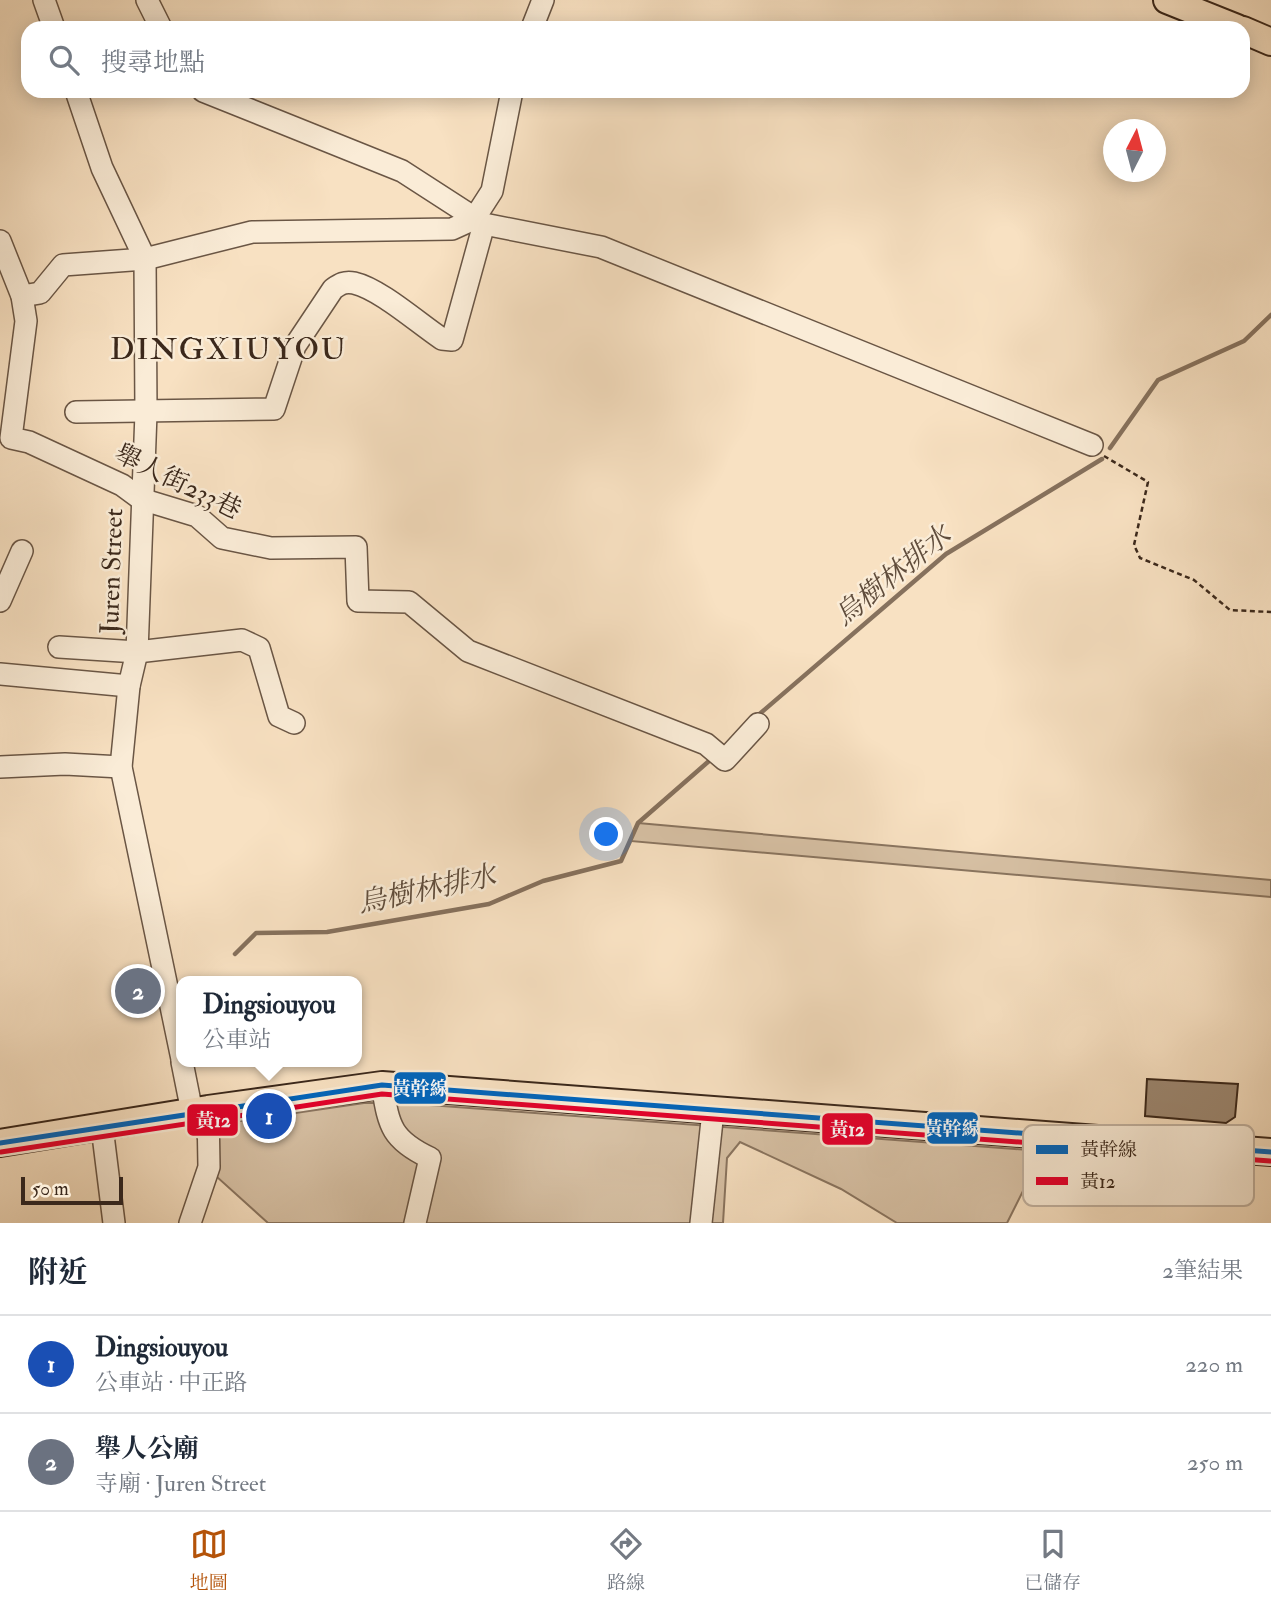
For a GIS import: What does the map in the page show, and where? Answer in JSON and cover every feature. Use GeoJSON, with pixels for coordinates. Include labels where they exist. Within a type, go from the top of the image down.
{"type":"FeatureCollection","features":[{"type":"Feature","properties":{"kind":"main road"},"geometry":{"type":"LineString","coordinates":[[1167,0],[1220,21]]}},
{"type":"Feature","properties":{"kind":"main road"},"geometry":{"type":"LineString","coordinates":[[1250,33],[1271,42]]}},
{"type":"Feature","properties":{"kind":"main road"},"geometry":{"type":"LineString","coordinates":[[0,1143],[200,1110],[382,1085],[1023,1134]]}},
{"type":"Feature","properties":{"kind":"street"},"geometry":{"type":"LineString","coordinates":[[44,0],[52,21]]}},
{"type":"Feature","properties":{"kind":"street"},"geometry":{"type":"LineString","coordinates":[[147,0],[158,21]]}},
{"type":"Feature","properties":{"kind":"street"},"geometry":{"type":"LineString","coordinates":[[535,21],[543,0]]}},
{"type":"Feature","properties":{"kind":"street","name":"Juren Street"},"geometry":{"type":"LineString","coordinates":[[77,98],[102,168],[145,259],[145,413],[137,652],[121,766],[176,1032]]}},
{"type":"Feature","properties":{"kind":"street"},"geometry":{"type":"LineString","coordinates":[[220,98],[402,171],[479,221],[601,247],[1091,445]]}},
{"type":"Feature","properties":{"kind":"street"},"geometry":{"type":"LineString","coordinates":[[76,412],[274,409],[295,346],[333,289],[342,283],[353,283],[370,290],[442,339],[452,340],[479,221],[492,191],[511,98]]}},
{"type":"Feature","properties":{"kind":"street"},"geometry":{"type":"LineString","coordinates":[[22,296],[40,293],[63,265],[145,259],[252,232],[441,231],[479,221]]}},
{"type":"Feature","properties":{"kind":"street","name":"舉人街233巷"},"geometry":{"type":"LineString","coordinates":[[0,241],[22,296],[26,321],[24,352],[5,437],[29,442],[122,485],[141,499],[197,516],[222,538],[271,548],[356,547],[358,601],[409,602],[468,651],[706,744],[725,760],[758,724]]}},
{"type":"Feature","properties":{"kind":"street"},"geometry":{"type":"LineString","coordinates":[[0,601],[22,551]]}},
{"type":"Feature","properties":{"kind":"street"},"geometry":{"type":"LineString","coordinates":[[59,647],[137,652],[242,640],[251,642],[259,648],[279,716],[294,723]]}},
{"type":"Feature","properties":{"kind":"street"},"geometry":{"type":"LineString","coordinates":[[0,674],[130,687]]}},
{"type":"Feature","properties":{"kind":"street"},"geometry":{"type":"LineString","coordinates":[[0,767],[55,764],[121,766]]}},
{"type":"Feature","properties":{"kind":"street","name":"Juren Street"},"geometry":{"type":"LineString","coordinates":[[184,1067],[200,1110],[209,1167],[190,1223]]}},
{"type":"Feature","properties":{"kind":"street"},"geometry":{"type":"LineString","coordinates":[[382,1085],[389,1122],[395,1134],[410,1148],[430,1158],[415,1223]]}},
{"type":"Feature","properties":{"kind":"street"},"geometry":{"type":"LineString","coordinates":[[701,1223],[713,1111]]}},
{"type":"Feature","properties":{"kind":"street"},"geometry":{"type":"LineString","coordinates":[[102,1127],[114,1223]]}},
{"type":"Feature","properties":{"kind":"path"},"geometry":{"type":"LineString","coordinates":[[1091,445],[1112,463],[1148,482],[1134,545],[1140,558],[1194,580],[1230,610],[1271,612]]}},
{"type":"Feature","properties":{"kind":"shaded area"},"geometry":{"type":"Polygon","coordinates":[[[638,823],[1271,880],[1271,897],[630,841],[638,823]]]}},
{"type":"Feature","properties":{"kind":"shaded area"},"geometry":{"type":"Polygon","coordinates":[[[364,1103],[402,1103],[1023,1150],[1023,1191],[1007,1223],[897,1223],[841,1189],[740,1142],[727,1158],[723,1223],[268,1223],[217,1177],[192,1128],[364,1103]]]}},
{"type":"Feature","properties":{"kind":"building"},"geometry":{"type":"Polygon","coordinates":[[[1147,1079],[1238,1084],[1235,1117],[1226,1123],[1145,1116],[1147,1079]]]}},
{"type":"Feature","properties":{"kind":"waterway","name":"烏樹林排水"},"geometry":{"type":"LineString","coordinates":[[1110,448],[1158,380],[1244,341],[1271,315]]}},
{"type":"Feature","properties":{"kind":"waterway","name":"烏樹林排水"},"geometry":{"type":"LineString","coordinates":[[756,717],[946,554],[1102,459]]}},
{"type":"Feature","properties":{"kind":"waterway","name":"烏樹林排水"},"geometry":{"type":"LineString","coordinates":[[235,954],[256,933],[327,932],[489,904],[543,881],[621,861],[638,823],[709,761]]}},
{"type":"Feature","properties":{"kind":"transit line","name":"黃幹線"},"geometry":{"type":"LineString","coordinates":[[0,1143],[382,1085],[1023,1133]]}},
{"type":"Feature","properties":{"kind":"transit line","name":"黃12"},"geometry":{"type":"LineString","coordinates":[[1,1152],[382,1094],[1023,1142]]}},
{"type":"Feature","properties":{"kind":"transit line","name":"黃幹線"},"geometry":{"type":"LineString","coordinates":[[1254,1151],[1271,1152]]}},
{"type":"Feature","properties":{"kind":"transit line","name":"黃12"},"geometry":{"type":"LineString","coordinates":[[1254,1160],[1270,1161]]}},
{"type":"Feature","properties":{"kind":"place","name":"舉人公廟"},"geometry":{"type":"Point","coordinates":[138,991]}},
{"type":"Feature","properties":{"kind":"place","name":"Dingsiouyou"},"geometry":{"type":"Point","coordinates":[269,1116]}},
{"type":"Feature","properties":{"kind":"district","name":"DINGXIUYOU"},"geometry":{"type":"Point","coordinates":[229,349]}}]}
